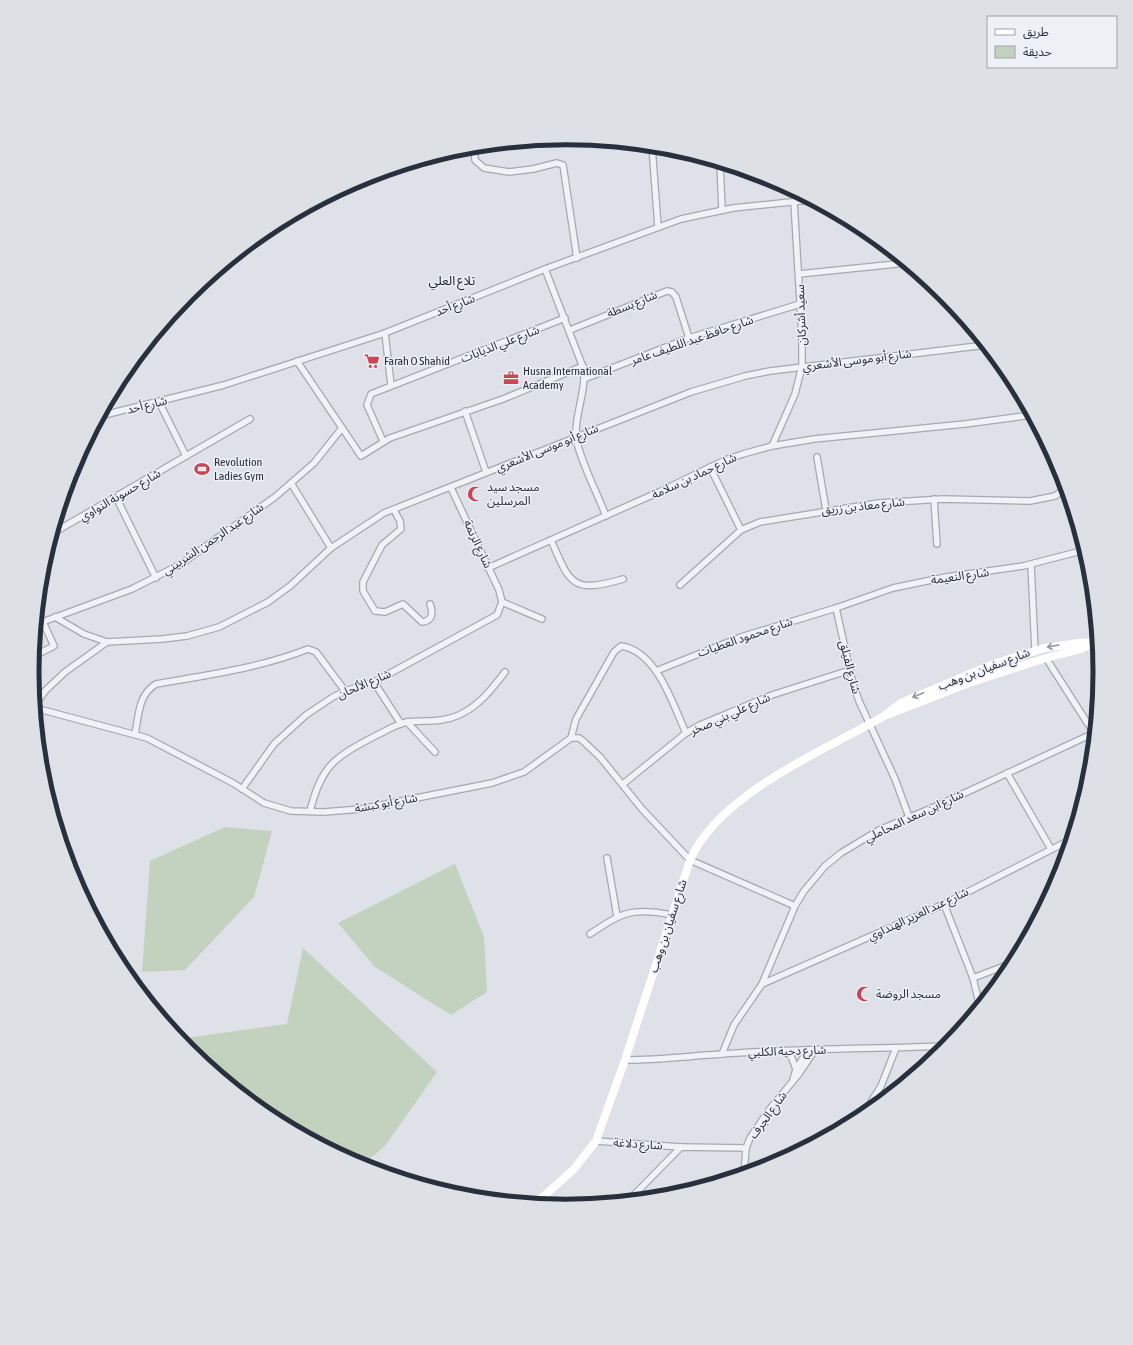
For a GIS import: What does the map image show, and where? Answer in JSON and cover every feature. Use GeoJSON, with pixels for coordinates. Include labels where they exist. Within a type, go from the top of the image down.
{"type":"FeatureCollection","features":[{"type":"Feature","properties":{"kind":"street"},"geometry":{"type":"LineString","coordinates":[[474,153],[475,160],[484,168],[509,172],[533,169],[557,163],[563,165],[576,258]]}},
{"type":"Feature","properties":{"kind":"street"},"geometry":{"type":"LineString","coordinates":[[652,153],[658,228]]}},
{"type":"Feature","properties":{"kind":"street"},"geometry":{"type":"LineString","coordinates":[[720,168],[722,210]]}},
{"type":"Feature","properties":{"kind":"street","name":"شارع أحد"},"geometry":{"type":"LineString","coordinates":[[107,414],[224,385],[385,333],[545,269],[681,219],[722,210],[803,201]]}},
{"type":"Feature","properties":{"kind":"street","name":"سعيد أشركان"},"geometry":{"type":"LineString","coordinates":[[772,446],[795,394],[802,366],[799,274],[794,202]]}},
{"type":"Feature","properties":{"kind":"street"},"geometry":{"type":"LineString","coordinates":[[799,274],[899,264]]}},
{"type":"Feature","properties":{"kind":"street"},"geometry":{"type":"LineString","coordinates":[[545,269],[583,366],[584,379],[576,436],[587,470],[606,516]]}},
{"type":"Feature","properties":{"kind":"street","name":"شارع بسطة"},"geometry":{"type":"LineString","coordinates":[[570,330],[667,291],[672,292],[676,297],[689,338]]}},
{"type":"Feature","properties":{"kind":"street","name":"شارع حافظ عبد اللطيف عامر"},"geometry":{"type":"LineString","coordinates":[[584,379],[689,338],[800,304]]}},
{"type":"Feature","properties":{"kind":"street","name":"شارع علي الذيابات"},"geometry":{"type":"LineString","coordinates":[[383,441],[367,405],[371,394],[565,318]]}},
{"type":"Feature","properties":{"kind":"street"},"geometry":{"type":"LineString","coordinates":[[385,333],[391,385]]}},
{"type":"Feature","properties":{"kind":"street","name":"شارع أبو موسى الأشعري"},"geometry":{"type":"LineString","coordinates":[[55,617],[84,634],[107,642],[175,638],[220,627],[268,602],[290,586],[331,548],[370,521],[486,472],[702,388],[745,376],[802,366],[980,346]]}},
{"type":"Feature","properties":{"kind":"street"},"geometry":{"type":"LineString","coordinates":[[297,361],[360,455],[363,455],[383,441],[503,398],[583,366]]}},
{"type":"Feature","properties":{"kind":"street"},"geometry":{"type":"LineString","coordinates":[[159,402],[186,456]]}},
{"type":"Feature","properties":{"kind":"street"},"geometry":{"type":"LineString","coordinates":[[465,411],[486,472]]}},
{"type":"Feature","properties":{"kind":"street","name":"شارع حماد بن سلامة"},"geometry":{"type":"LineString","coordinates":[[488,568],[606,516],[732,457],[772,446],[814,439],[965,424],[1027,416]]}},
{"type":"Feature","properties":{"kind":"street","name":"شارع حسونة النواوي"},"geometry":{"type":"LineString","coordinates":[[59,530],[250,419]]}},
{"type":"Feature","properties":{"kind":"street","name":"شارع عبد الرحمن الشربيني"},"geometry":{"type":"LineString","coordinates":[[42,622],[119,594],[156,578],[181,564],[221,537],[275,497],[314,463],[342,428]]}},
{"type":"Feature","properties":{"kind":"street"},"geometry":{"type":"LineString","coordinates":[[817,457],[826,510]]}},
{"type":"Feature","properties":{"kind":"street"},"geometry":{"type":"LineString","coordinates":[[710,467],[741,530]]}},
{"type":"Feature","properties":{"kind":"street"},"geometry":{"type":"LineString","coordinates":[[291,483],[331,548]]}},
{"type":"Feature","properties":{"kind":"street","name":"شارع الرتمة"},"geometry":{"type":"LineString","coordinates":[[451,488],[499,590],[502,602]]}},
{"type":"Feature","properties":{"kind":"street","name":"شارع معاذ بن زريق"},"geometry":{"type":"LineString","coordinates":[[680,586],[741,530],[760,522],[826,510],[878,503],[934,499],[1030,501],[1055,496],[1062,491]]}},
{"type":"Feature","properties":{"kind":"street"},"geometry":{"type":"LineString","coordinates":[[116,497],[156,578]]}},
{"type":"Feature","properties":{"kind":"street"},"geometry":{"type":"LineString","coordinates":[[934,499],[937,544]]}},
{"type":"Feature","properties":{"kind":"street"},"geometry":{"type":"LineString","coordinates":[[394,510],[400,520],[401,529],[380,549],[364,578],[363,591],[375,611],[385,612],[403,604],[422,622],[427,621],[432,616],[433,612],[430,604]]}},
{"type":"Feature","properties":{"kind":"street"},"geometry":{"type":"LineString","coordinates":[[551,540],[565,570],[575,582],[593,587],[623,579]]}},
{"type":"Feature","properties":{"kind":"street","name":"شارع النعيمة"},"geometry":{"type":"LineString","coordinates":[[836,608],[869,595],[916,582],[1031,564],[1080,551]]}},
{"type":"Feature","properties":{"kind":"street"},"geometry":{"type":"LineString","coordinates":[[1031,564],[1035,650]]}},
{"type":"Feature","properties":{"kind":"street"},"geometry":{"type":"LineString","coordinates":[[502,602],[542,619]]}},
{"type":"Feature","properties":{"kind":"street","name":"شارع الألحان"},"geometry":{"type":"LineString","coordinates":[[242,789],[274,744],[285,732],[306,715],[345,691],[374,682],[491,620],[500,611],[502,602]]}},
{"type":"Feature","properties":{"kind":"street","name":"شارع الفيلق"},"geometry":{"type":"LineString","coordinates":[[836,608],[850,670],[859,701],[895,779],[909,817]]}},
{"type":"Feature","properties":{"kind":"street","name":"شارع محمود العطيات"},"geometry":{"type":"LineString","coordinates":[[656,671],[741,637],[836,608]]}},
{"type":"Feature","properties":{"kind":"street"},"geometry":{"type":"LineString","coordinates":[[40,653],[54,646],[41,625]]}},
{"type":"Feature","properties":{"kind":"street","name":"شارع أبو كبشة"},"geometry":{"type":"LineString","coordinates":[[40,697],[65,672],[107,642]]}},
{"type":"Feature","properties":{"kind":"street","name":"شارع سفيان بن وهب"},"geometry":{"type":"LineString","coordinates":[[884,716],[901,702],[996,663],[1035,650],[1068,644],[1093,643]]}},
{"type":"Feature","properties":{"kind":"street","name":"شارع سفيان بن وهب"},"geometry":{"type":"LineString","coordinates":[[540,1199],[574,1169],[596,1141],[625,1060],[690,860],[696,847],[712,825],[742,800],[795,766],[884,716],[969,683],[1046,658],[1081,649],[1093,644]]}},
{"type":"Feature","properties":{"kind":"street"},"geometry":{"type":"LineString","coordinates":[[686,733],[651,663],[641,654],[624,646],[618,647],[576,720],[571,738],[579,738],[592,748],[624,784],[639,805],[690,860],[795,906]]}},
{"type":"Feature","properties":{"kind":"street"},"geometry":{"type":"LineString","coordinates":[[135,734],[143,696],[148,689],[156,684],[244,669],[308,649],[316,652],[345,691]]}},
{"type":"Feature","properties":{"kind":"street"},"geometry":{"type":"LineString","coordinates":[[1046,658],[1090,728]]}},
{"type":"Feature","properties":{"kind":"street","name":"شارع علي بني صخر"},"geometry":{"type":"LineString","coordinates":[[624,784],[686,733],[700,725],[767,697],[850,670]]}},
{"type":"Feature","properties":{"kind":"street"},"geometry":{"type":"LineString","coordinates":[[310,811],[320,780],[333,761],[356,746],[404,723],[446,720],[458,716],[485,697],[505,672]]}},
{"type":"Feature","properties":{"kind":"street"},"geometry":{"type":"LineString","coordinates":[[374,682],[404,723],[435,752]]}},
{"type":"Feature","properties":{"kind":"street","name":"شارع أبو كبشة"},"geometry":{"type":"LineString","coordinates":[[40,709],[135,734],[166,747],[276,807],[310,811],[361,809],[492,783],[524,772],[571,738]]}},
{"type":"Feature","properties":{"kind":"street","name":"شارع ابن سعد المحاملي"},"geometry":{"type":"LineString","coordinates":[[722,1054],[734,1025],[762,984],[795,906],[814,878],[841,852],[879,830],[939,805],[1090,736]]}},
{"type":"Feature","properties":{"kind":"street"},"geometry":{"type":"LineString","coordinates":[[1007,774],[1051,849]]}},
{"type":"Feature","properties":{"kind":"street","name":"شارع عبد العزيز الهنداوي"},"geometry":{"type":"LineString","coordinates":[[762,984],[944,904],[1051,849],[1065,844]]}},
{"type":"Feature","properties":{"kind":"street"},"geometry":{"type":"LineString","coordinates":[[607,858],[617,916]]}},
{"type":"Feature","properties":{"kind":"street"},"geometry":{"type":"LineString","coordinates":[[944,904],[973,978],[979,1001]]}},
{"type":"Feature","properties":{"kind":"street"},"geometry":{"type":"LineString","coordinates":[[590,934],[617,916],[637,910],[651,910],[672,914]]}},
{"type":"Feature","properties":{"kind":"street"},"geometry":{"type":"LineString","coordinates":[[973,978],[1005,966]]}},
{"type":"Feature","properties":{"kind":"street","name":"شارع دحية الكلبي"},"geometry":{"type":"LineString","coordinates":[[625,1060],[660,1060],[722,1054],[784,1051],[938,1046]]}},
{"type":"Feature","properties":{"kind":"street"},"geometry":{"type":"LineString","coordinates":[[869,1105],[881,1086],[896,1048]]}},
{"type":"Feature","properties":{"kind":"street"},"geometry":{"type":"LineString","coordinates":[[793,1080],[796,1069],[808,1050]]}},
{"type":"Feature","properties":{"kind":"street","name":"شارع الجرف"},"geometry":{"type":"LineString","coordinates":[[744,1169],[746,1148],[750,1138],[769,1110],[816,1050]]}},
{"type":"Feature","properties":{"kind":"street"},"geometry":{"type":"LineString","coordinates":[[784,1051],[791,1056],[796,1069]]}},
{"type":"Feature","properties":{"kind":"street","name":"شارع دلاغة"},"geometry":{"type":"LineString","coordinates":[[596,1141],[681,1147],[746,1148]]}},
{"type":"Feature","properties":{"kind":"street","name":"شارع دلاغة"},"geometry":{"type":"LineString","coordinates":[[634,1195],[681,1147]]}},
{"type":"Feature","properties":{"kind":"green space"},"geometry":{"type":"Polygon","coordinates":[[[225,827],[272,831],[254,897],[185,970],[142,972],[150,861],[225,827]]]}},
{"type":"Feature","properties":{"kind":"green space"},"geometry":{"type":"Polygon","coordinates":[[[455,864],[484,937],[487,992],[451,1015],[375,967],[338,923],[455,864]]]}},
{"type":"Feature","properties":{"kind":"green space"},"geometry":{"type":"Polygon","coordinates":[[[303,948],[437,1072],[385,1146],[367,1161],[333,1146],[273,1111],[245,1091],[219,1069],[187,1038],[287,1024],[303,948]]]}},
{"type":"Feature","properties":{"kind":"place","name":"Farah O Shahid"},"geometry":{"type":"Point","coordinates":[372,361]}},
{"type":"Feature","properties":{"kind":"place","name":"Husna International Academy"},"geometry":{"type":"Point","coordinates":[511,378]}},
{"type":"Feature","properties":{"kind":"place","name":"Revolution Ladies Gym"},"geometry":{"type":"Point","coordinates":[202,469]}},
{"type":"Feature","properties":{"kind":"place","name":"مسجد سيد المرسلين"},"geometry":{"type":"Point","coordinates":[475,494]}},
{"type":"Feature","properties":{"kind":"place","name":"مسجد الروضة"},"geometry":{"type":"Point","coordinates":[864,994]}},
{"type":"Feature","properties":{"kind":"district","name":"تلاع العلي"},"geometry":{"type":"Point","coordinates":[452,280]}}]}
